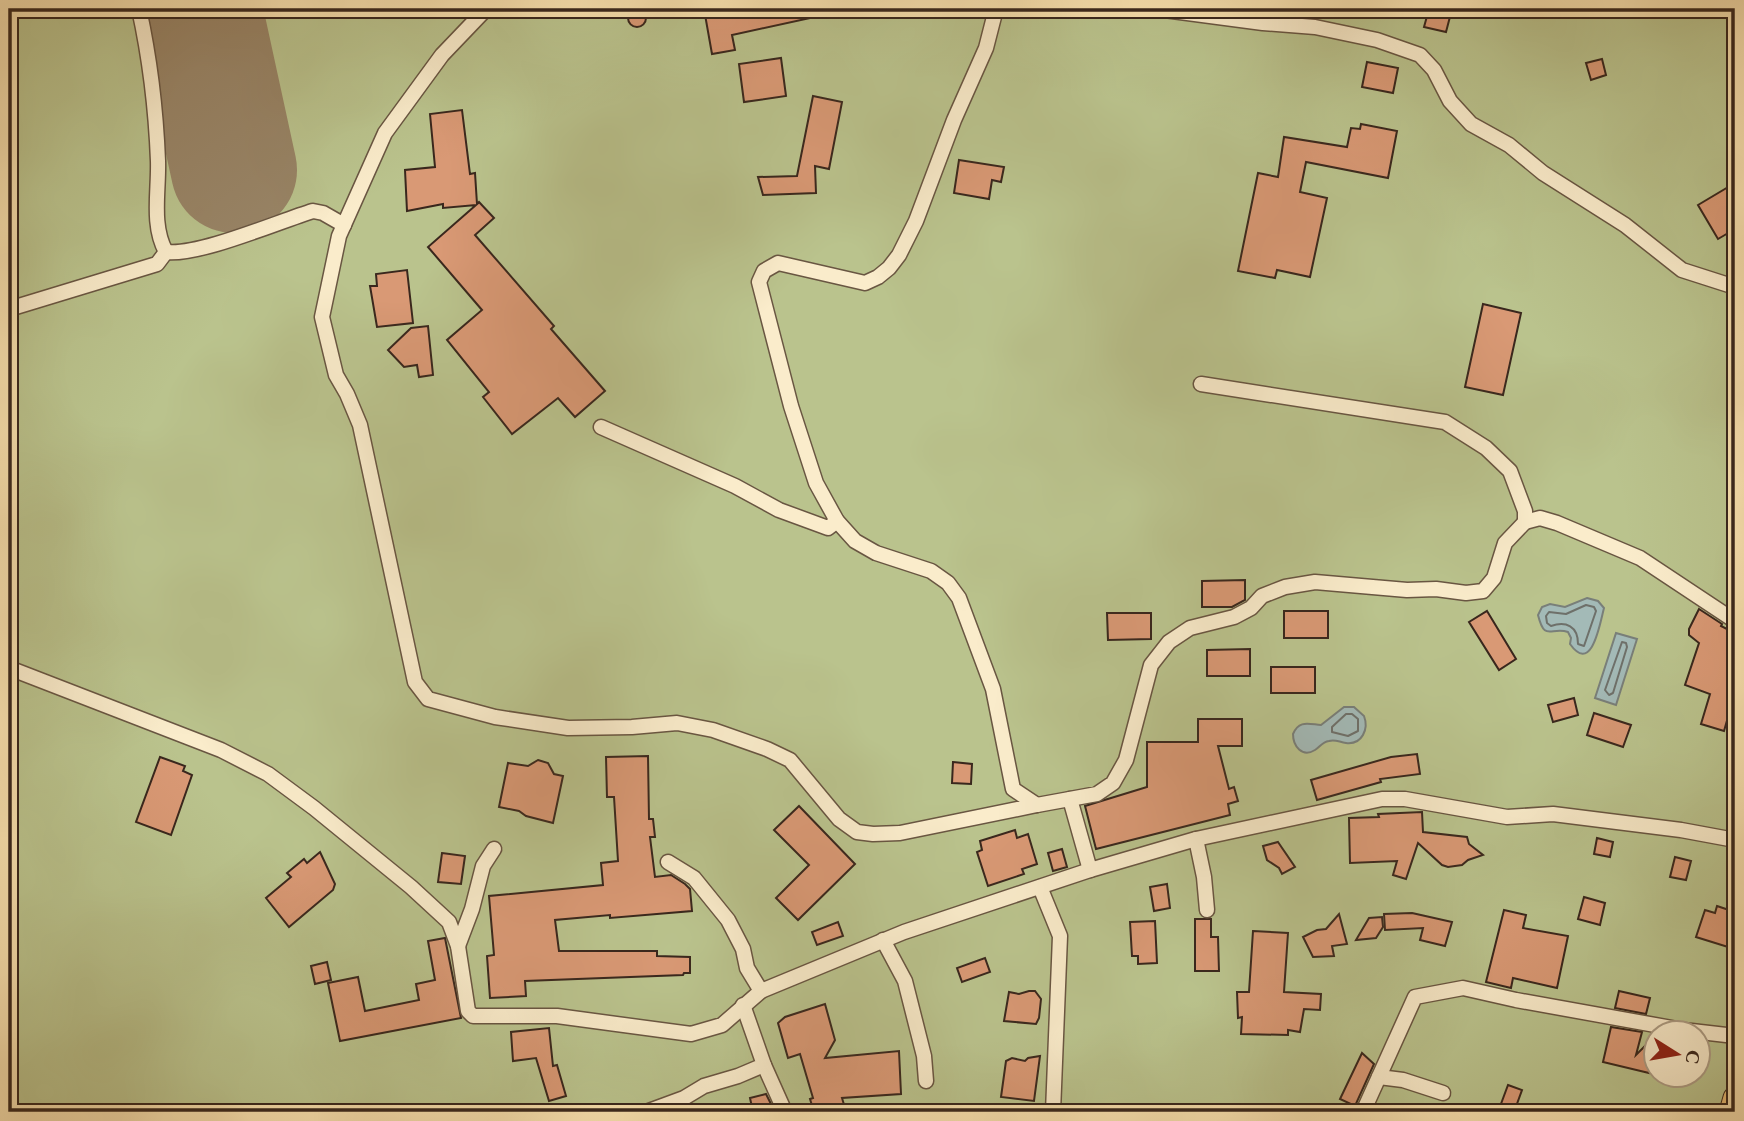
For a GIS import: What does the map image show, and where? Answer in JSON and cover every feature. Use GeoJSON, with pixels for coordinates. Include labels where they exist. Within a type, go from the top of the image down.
{"type":"FeatureCollection","features":[{"type":"Feature","properties":{"kind":"main road"},"geometry":{"type":"LineString","coordinates":[[1731,1112],[1735,1098]]}},
{"type":"Feature","properties":{"kind":"street"},"geometry":{"type":"LineString","coordinates":[[139,9],[151,72],[158,162],[159,240],[166,252]]}},
{"type":"Feature","properties":{"kind":"street"},"geometry":{"type":"LineString","coordinates":[[486,9],[442,55],[385,133],[339,236],[322,317],[336,375],[359,425],[415,682],[428,699],[495,717],[568,728],[677,723],[713,730],[790,760],[839,819],[857,832],[900,833],[1097,794],[1114,783],[1126,760],[1151,665],[1169,642],[1190,628],[1234,617],[1251,608],[1262,596],[1285,587],[1315,582],[1407,590],[1436,589],[1466,593],[1483,591],[1494,578],[1505,543],[1525,522],[1540,518],[1640,558],[1735,621]]}},
{"type":"Feature","properties":{"kind":"street"},"geometry":{"type":"LineString","coordinates":[[996,9],[986,48],[954,120],[916,220],[899,255],[889,268],[865,283],[778,263],[764,271],[759,282],[791,406],[816,482],[837,521],[855,541],[876,553],[931,570],[948,583],[959,598],[993,690],[1013,789],[1037,805]]}},
{"type":"Feature","properties":{"kind":"street"},"geometry":{"type":"LineString","coordinates":[[1157,9],[1315,27],[1377,40],[1420,55],[1434,70],[1450,101],[1471,124],[1509,145],[1543,173],[1625,225],[1682,270],[1735,287]]}},
{"type":"Feature","properties":{"kind":"street"},"geometry":{"type":"LineString","coordinates":[[166,252],[175,253],[212,245],[313,211],[323,213],[344,225]]}},
{"type":"Feature","properties":{"kind":"street"},"geometry":{"type":"LineString","coordinates":[[9,309],[157,264],[166,252]]}},
{"type":"Feature","properties":{"kind":"street"},"geometry":{"type":"LineString","coordinates":[[1202,384],[1446,422],[1486,448],[1510,471],[1525,511],[1525,522]]}},
{"type":"Feature","properties":{"kind":"street"},"geometry":{"type":"LineString","coordinates":[[601,427],[735,486],[779,510],[828,528],[837,521]]}},
{"type":"Feature","properties":{"kind":"street"},"geometry":{"type":"LineString","coordinates":[[9,668],[190,737],[268,774],[357,842],[449,922],[457,946],[468,1011],[473,1016],[557,1016],[691,1034],[722,1025],[761,991],[883,940],[1090,870],[1196,839],[1382,799],[1405,799],[1507,817],[1553,814],[1681,830],[1735,840]]}},
{"type":"Feature","properties":{"kind":"street"},"geometry":{"type":"LineString","coordinates":[[1070,799],[1090,870]]}},
{"type":"Feature","properties":{"kind":"street"},"geometry":{"type":"LineString","coordinates":[[1196,839],[1205,877],[1207,910]]}},
{"type":"Feature","properties":{"kind":"street"},"geometry":{"type":"LineString","coordinates":[[457,946],[472,909],[483,866],[494,849]]}},
{"type":"Feature","properties":{"kind":"street"},"geometry":{"type":"LineString","coordinates":[[668,862],[694,878],[728,920],[743,949],[747,968],[761,991]]}},
{"type":"Feature","properties":{"kind":"street"},"geometry":{"type":"LineString","coordinates":[[1040,887],[1060,936],[1053,1112]]}},
{"type":"Feature","properties":{"kind":"street"},"geometry":{"type":"LineString","coordinates":[[883,940],[905,981],[924,1056],[926,1081]]}},
{"type":"Feature","properties":{"kind":"street"},"geometry":{"type":"LineString","coordinates":[[1363,1112],[1415,996],[1463,988],[1671,1028],[1735,1036]]}},
{"type":"Feature","properties":{"kind":"street"},"geometry":{"type":"LineString","coordinates":[[743,1004],[764,1065],[785,1112]]}},
{"type":"Feature","properties":{"kind":"street"},"geometry":{"type":"LineString","coordinates":[[646,1112],[684,1098],[704,1086],[764,1065]]}},
{"type":"Feature","properties":{"kind":"street"},"geometry":{"type":"LineString","coordinates":[[1379,1077],[1404,1080],[1443,1093]]}},
{"type":"Feature","properties":{"kind":"green space"},"geometry":{"type":"Polygon","coordinates":[[[9,9],[1735,9],[1735,1112],[9,1112],[9,9]]]}},
{"type":"Feature","properties":{"kind":"water"},"geometry":{"type":"Polygon","coordinates":[[[1587,598],[1598,601],[1604,608],[1594,643],[1584,654],[1570,644],[1568,632],[1549,632],[1543,629],[1538,615],[1542,607],[1550,604],[1565,607],[1587,598]]]}},
{"type":"Feature","properties":{"kind":"water"},"geometry":{"type":"Polygon","coordinates":[[[1616,633],[1637,639],[1616,705],[1595,698],[1616,633]]]}},
{"type":"Feature","properties":{"kind":"water"},"geometry":{"type":"Polygon","coordinates":[[[1344,707],[1354,707],[1364,716],[1366,726],[1360,739],[1352,743],[1333,740],[1306,753],[1299,750],[1293,734],[1298,727],[1304,724],[1321,725],[1344,707]]]}},
{"type":"Feature","properties":{"kind":"building"},"geometry":{"type":"Polygon","coordinates":[[[637,9],[644,11],[644,25],[637,27],[630,25],[628,18],[630,11],[637,9]]]}},
{"type":"Feature","properties":{"kind":"building"},"geometry":{"type":"Polygon","coordinates":[[[704,9],[823,9],[824,15],[732,35],[735,50],[712,54],[704,9]]]}},
{"type":"Feature","properties":{"kind":"building"},"geometry":{"type":"Polygon","coordinates":[[[1429,9],[1452,9],[1446,32],[1424,27],[1429,9]]]}},
{"type":"Feature","properties":{"kind":"building"},"geometry":{"type":"Polygon","coordinates":[[[781,58],[786,96],[744,102],[739,64],[781,58]]]}},
{"type":"Feature","properties":{"kind":"building"},"geometry":{"type":"Polygon","coordinates":[[[1602,59],[1606,75],[1591,80],[1586,63],[1602,59]]]}},
{"type":"Feature","properties":{"kind":"building"},"geometry":{"type":"Polygon","coordinates":[[[1367,62],[1398,68],[1393,93],[1362,87],[1367,62]]]}},
{"type":"Feature","properties":{"kind":"building"},"geometry":{"type":"Polygon","coordinates":[[[813,96],[842,102],[829,169],[815,166],[816,193],[763,195],[758,177],[797,176],[813,96]]]}},
{"type":"Feature","properties":{"kind":"building"},"geometry":{"type":"Polygon","coordinates":[[[462,110],[470,174],[475,173],[477,204],[479,202],[494,218],[475,235],[554,326],[551,329],[605,391],[575,417],[558,398],[512,434],[483,397],[489,392],[447,340],[482,310],[428,247],[476,205],[443,208],[443,204],[407,211],[405,170],[435,167],[430,114],[462,110]]]}},
{"type":"Feature","properties":{"kind":"building"},"geometry":{"type":"Polygon","coordinates":[[[1361,124],[1397,131],[1388,178],[1306,162],[1300,192],[1327,198],[1310,277],[1277,270],[1275,278],[1238,271],[1258,173],[1278,177],[1284,137],[1347,147],[1351,128],[1360,129],[1361,124]]]}},
{"type":"Feature","properties":{"kind":"building"},"geometry":{"type":"Polygon","coordinates":[[[959,160],[1004,167],[1001,182],[992,180],[989,199],[954,193],[959,160]]]}},
{"type":"Feature","properties":{"kind":"building"},"geometry":{"type":"Polygon","coordinates":[[[1735,183],[1735,229],[1718,239],[1698,205],[1735,183]]]}},
{"type":"Feature","properties":{"kind":"building"},"geometry":{"type":"Polygon","coordinates":[[[407,270],[413,323],[377,327],[370,286],[377,286],[376,274],[407,270]]]}},
{"type":"Feature","properties":{"kind":"building"},"geometry":{"type":"Polygon","coordinates":[[[1483,304],[1521,313],[1503,395],[1465,387],[1483,304]]]}},
{"type":"Feature","properties":{"kind":"building"},"geometry":{"type":"Polygon","coordinates":[[[428,326],[433,375],[419,377],[417,365],[404,367],[388,350],[411,328],[428,326]]]}},
{"type":"Feature","properties":{"kind":"building"},"geometry":{"type":"Polygon","coordinates":[[[1245,580],[1245,600],[1232,607],[1202,607],[1202,581],[1245,580]]]}},
{"type":"Feature","properties":{"kind":"building"},"geometry":{"type":"Polygon","coordinates":[[[1699,609],[1735,633],[1735,669],[1728,691],[1732,692],[1724,731],[1701,724],[1710,694],[1685,685],[1699,643],[1689,635],[1689,629],[1699,609]]]}},
{"type":"Feature","properties":{"kind":"building"},"geometry":{"type":"Polygon","coordinates":[[[1284,611],[1328,611],[1328,638],[1284,638],[1284,611]]]}},
{"type":"Feature","properties":{"kind":"building"},"geometry":{"type":"Polygon","coordinates":[[[1487,611],[1516,659],[1499,670],[1469,622],[1487,611]]]}},
{"type":"Feature","properties":{"kind":"building"},"geometry":{"type":"Polygon","coordinates":[[[1107,613],[1151,613],[1151,639],[1108,640],[1107,613]]]}},
{"type":"Feature","properties":{"kind":"building"},"geometry":{"type":"Polygon","coordinates":[[[1250,649],[1250,676],[1207,676],[1207,650],[1250,649]]]}},
{"type":"Feature","properties":{"kind":"building"},"geometry":{"type":"Polygon","coordinates":[[[1271,667],[1315,667],[1315,693],[1271,693],[1271,667]]]}},
{"type":"Feature","properties":{"kind":"building"},"geometry":{"type":"Polygon","coordinates":[[[1574,698],[1578,715],[1553,722],[1548,705],[1574,698]]]}},
{"type":"Feature","properties":{"kind":"building"},"geometry":{"type":"Polygon","coordinates":[[[1594,713],[1631,725],[1623,747],[1587,735],[1594,713]]]}},
{"type":"Feature","properties":{"kind":"building"},"geometry":{"type":"Polygon","coordinates":[[[1198,719],[1242,719],[1242,746],[1218,746],[1229,789],[1234,787],[1238,801],[1228,804],[1230,815],[1096,849],[1085,806],[1147,787],[1147,742],[1198,742],[1198,719]]]}},
{"type":"Feature","properties":{"kind":"building"},"geometry":{"type":"Polygon","coordinates":[[[1417,754],[1420,774],[1380,779],[1381,782],[1317,800],[1311,780],[1391,757],[1417,754]]]}},
{"type":"Feature","properties":{"kind":"building"},"geometry":{"type":"Polygon","coordinates":[[[648,756],[649,819],[653,819],[655,837],[650,837],[655,877],[671,875],[685,884],[690,889],[692,911],[555,920],[559,951],[657,951],[657,956],[690,957],[690,973],[525,981],[526,996],[490,998],[487,956],[494,955],[489,896],[603,885],[601,863],[618,861],[614,797],[607,797],[606,757],[648,756]]]}},
{"type":"Feature","properties":{"kind":"building"},"geometry":{"type":"Polygon","coordinates":[[[160,757],[185,766],[183,771],[192,775],[171,835],[136,822],[160,757]]]}},
{"type":"Feature","properties":{"kind":"building"},"geometry":{"type":"Polygon","coordinates":[[[538,760],[548,763],[554,774],[563,776],[553,823],[499,807],[508,763],[528,766],[538,760]]]}},
{"type":"Feature","properties":{"kind":"building"},"geometry":{"type":"Polygon","coordinates":[[[953,762],[972,764],[971,784],[952,783],[953,762]]]}},
{"type":"Feature","properties":{"kind":"building"},"geometry":{"type":"Polygon","coordinates":[[[799,806],[855,864],[798,920],[776,898],[809,865],[774,830],[799,806]]]}},
{"type":"Feature","properties":{"kind":"building"},"geometry":{"type":"Polygon","coordinates":[[[1422,812],[1423,832],[1467,837],[1469,844],[1483,855],[1462,865],[1448,867],[1442,865],[1418,843],[1406,879],[1393,875],[1397,861],[1350,863],[1349,818],[1422,812]]]}},
{"type":"Feature","properties":{"kind":"building"},"geometry":{"type":"Polygon","coordinates":[[[1015,830],[1017,838],[1028,834],[1037,864],[1022,869],[1024,874],[988,886],[977,852],[982,850],[980,841],[1015,830]]]}},
{"type":"Feature","properties":{"kind":"building"},"geometry":{"type":"Polygon","coordinates":[[[1597,838],[1613,842],[1610,857],[1594,854],[1597,838]]]}},
{"type":"Feature","properties":{"kind":"building"},"geometry":{"type":"Polygon","coordinates":[[[1278,842],[1295,867],[1282,874],[1279,868],[1267,860],[1263,846],[1278,842]]]}},
{"type":"Feature","properties":{"kind":"building"},"geometry":{"type":"Polygon","coordinates":[[[1062,849],[1067,867],[1053,871],[1048,853],[1062,849]]]}},
{"type":"Feature","properties":{"kind":"building"},"geometry":{"type":"Polygon","coordinates":[[[320,852],[335,884],[333,890],[289,927],[266,898],[291,877],[287,873],[304,859],[307,863],[320,852]]]}},
{"type":"Feature","properties":{"kind":"building"},"geometry":{"type":"Polygon","coordinates":[[[442,853],[465,856],[461,884],[438,882],[442,853]]]}},
{"type":"Feature","properties":{"kind":"building"},"geometry":{"type":"Polygon","coordinates":[[[1675,857],[1691,861],[1686,880],[1670,877],[1675,857]]]}},
{"type":"Feature","properties":{"kind":"building"},"geometry":{"type":"Polygon","coordinates":[[[1167,884],[1170,908],[1154,911],[1150,887],[1167,884]]]}},
{"type":"Feature","properties":{"kind":"building"},"geometry":{"type":"Polygon","coordinates":[[[1584,897],[1605,903],[1600,925],[1578,919],[1584,897]]]}},
{"type":"Feature","properties":{"kind":"building"},"geometry":{"type":"Polygon","coordinates":[[[1717,906],[1735,912],[1728,947],[1696,937],[1705,910],[1715,913],[1717,906]]]}},
{"type":"Feature","properties":{"kind":"building"},"geometry":{"type":"Polygon","coordinates":[[[1504,910],[1526,915],[1523,928],[1568,936],[1557,988],[1513,978],[1511,988],[1486,982],[1504,910]]]}},
{"type":"Feature","properties":{"kind":"building"},"geometry":{"type":"Polygon","coordinates":[[[1412,913],[1452,922],[1445,946],[1420,940],[1423,928],[1385,930],[1384,914],[1412,913]]]}},
{"type":"Feature","properties":{"kind":"building"},"geometry":{"type":"Polygon","coordinates":[[[1339,914],[1347,944],[1332,946],[1334,956],[1313,957],[1303,937],[1326,929],[1339,914]]]}},
{"type":"Feature","properties":{"kind":"building"},"geometry":{"type":"Polygon","coordinates":[[[1382,917],[1383,927],[1376,938],[1356,940],[1369,918],[1382,917]]]}},
{"type":"Feature","properties":{"kind":"building"},"geometry":{"type":"Polygon","coordinates":[[[1195,919],[1211,919],[1211,937],[1218,937],[1219,971],[1195,971],[1195,919]]]}},
{"type":"Feature","properties":{"kind":"building"},"geometry":{"type":"Polygon","coordinates":[[[1155,921],[1157,963],[1138,964],[1138,956],[1132,956],[1130,922],[1155,921]]]}},
{"type":"Feature","properties":{"kind":"building"},"geometry":{"type":"Polygon","coordinates":[[[838,922],[843,936],[817,945],[812,932],[838,922]]]}},
{"type":"Feature","properties":{"kind":"building"},"geometry":{"type":"Polygon","coordinates":[[[1253,931],[1288,933],[1284,992],[1321,994],[1320,1010],[1304,1009],[1300,1032],[1288,1030],[1288,1035],[1241,1034],[1242,1017],[1238,1018],[1237,992],[1249,992],[1253,931]]]}},
{"type":"Feature","properties":{"kind":"building"},"geometry":{"type":"Polygon","coordinates":[[[445,938],[461,1018],[340,1041],[328,983],[358,977],[365,1011],[419,1000],[416,984],[435,980],[428,941],[445,938]]]}},
{"type":"Feature","properties":{"kind":"building"},"geometry":{"type":"Polygon","coordinates":[[[985,958],[990,972],[962,982],[957,968],[985,958]]]}},
{"type":"Feature","properties":{"kind":"building"},"geometry":{"type":"Polygon","coordinates":[[[327,962],[331,980],[315,984],[311,966],[327,962]]]}},
{"type":"Feature","properties":{"kind":"building"},"geometry":{"type":"Polygon","coordinates":[[[1035,991],[1041,999],[1036,1024],[1004,1021],[1009,992],[1019,994],[1035,991]]]}},
{"type":"Feature","properties":{"kind":"building"},"geometry":{"type":"Polygon","coordinates":[[[1619,991],[1650,998],[1646,1014],[1615,1008],[1619,991]]]}},
{"type":"Feature","properties":{"kind":"building"},"geometry":{"type":"Polygon","coordinates":[[[825,1004],[835,1040],[825,1058],[899,1051],[901,1094],[842,1098],[845,1108],[814,1112],[810,1099],[813,1098],[800,1054],[788,1058],[778,1023],[785,1017],[825,1004]]]}},
{"type":"Feature","properties":{"kind":"building"},"geometry":{"type":"Polygon","coordinates":[[[1611,1027],[1642,1032],[1636,1055],[1642,1049],[1642,1071],[1603,1062],[1611,1027]]]}},
{"type":"Feature","properties":{"kind":"building"},"geometry":{"type":"Polygon","coordinates":[[[549,1028],[553,1066],[557,1065],[566,1096],[549,1101],[536,1058],[513,1061],[511,1032],[549,1028]]]}},
{"type":"Feature","properties":{"kind":"building"},"geometry":{"type":"Polygon","coordinates":[[[1362,1053],[1374,1064],[1355,1106],[1340,1099],[1362,1053]]]}},
{"type":"Feature","properties":{"kind":"building"},"geometry":{"type":"Polygon","coordinates":[[[1040,1056],[1034,1101],[1001,1097],[1006,1061],[1012,1058],[1025,1061],[1040,1056]]]}},
{"type":"Feature","properties":{"kind":"building"},"geometry":{"type":"Polygon","coordinates":[[[1508,1085],[1522,1090],[1514,1112],[1498,1112],[1508,1085]]]}},
{"type":"Feature","properties":{"kind":"building"},"geometry":{"type":"Polygon","coordinates":[[[766,1094],[775,1112],[753,1112],[750,1098],[766,1094]]]}},
{"type":"Feature","properties":{"kind":"runway"},"geometry":{"type":"LineString","coordinates":[[199,9],[234,170]]}}]}
